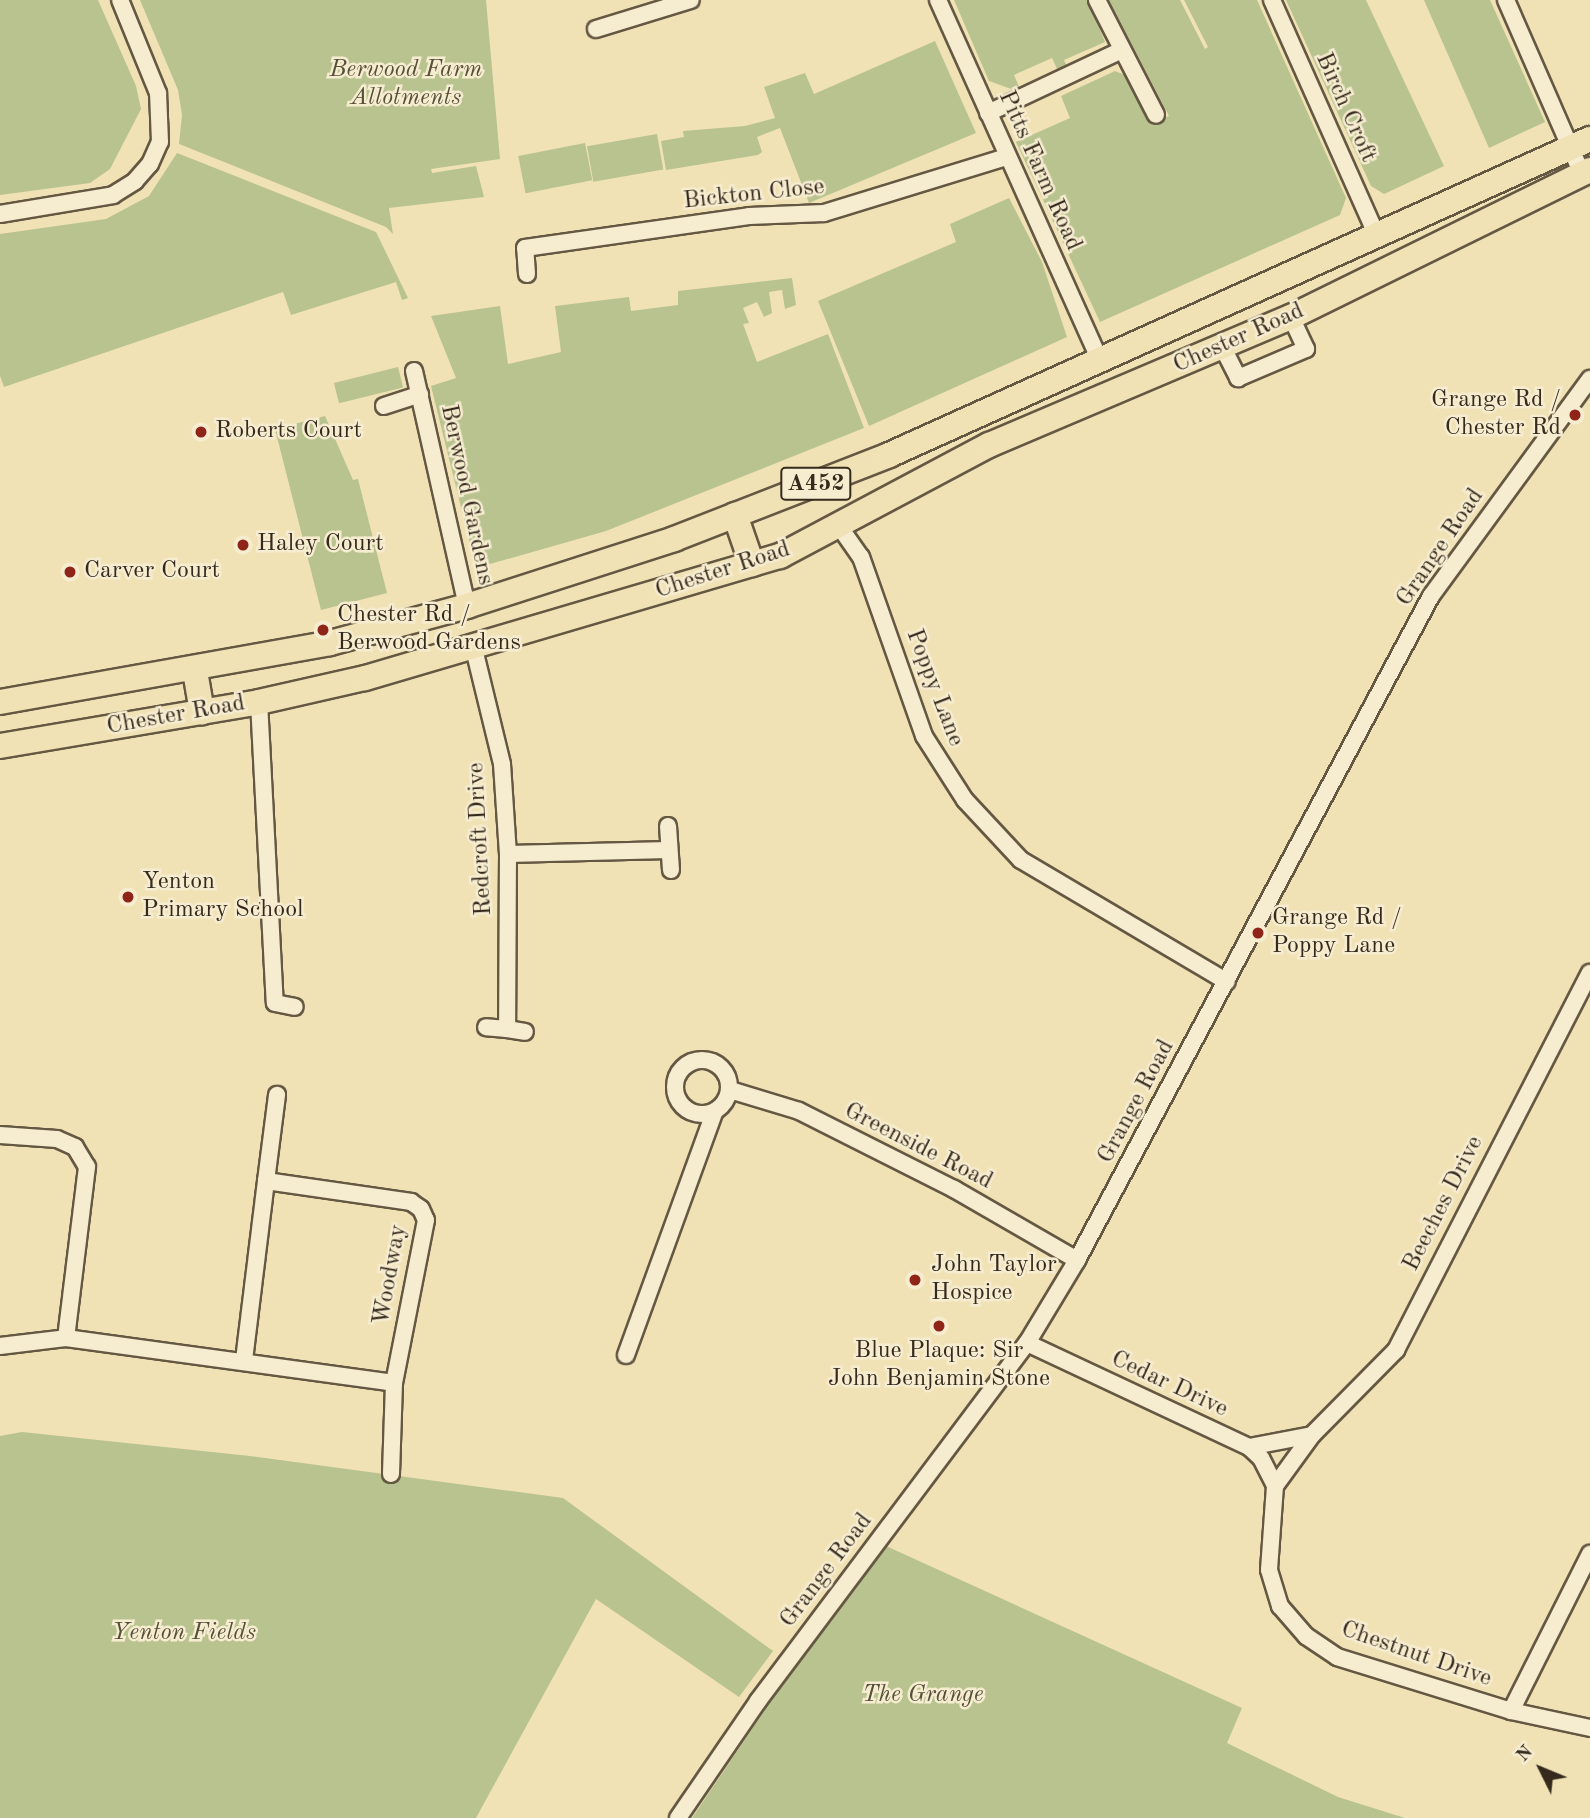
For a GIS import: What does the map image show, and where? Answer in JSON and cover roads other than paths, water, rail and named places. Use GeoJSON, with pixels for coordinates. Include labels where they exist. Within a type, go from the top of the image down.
{"type":"FeatureCollection","features":[{"type":"Feature","properties":{"kind":"highway","name":"Chester Road"},"geometry":{"type":"LineString","coordinates":[[0,702],[195,671],[330,643],[467,606],[735,515],[914,444],[1580,143]]}},
{"type":"Feature","properties":{"kind":"highway","name":"Chester Road"},"geometry":{"type":"LineString","coordinates":[[0,746],[259,702],[474,649],[780,556],[989,445],[1291,317],[1586,172]]}},
{"type":"Feature","properties":{"kind":"highway"},"geometry":{"type":"LineString","coordinates":[[914,444],[928,476]]}},
{"type":"Feature","properties":{"kind":"highway"},"geometry":{"type":"LineString","coordinates":[[735,515],[752,564]]}},
{"type":"Feature","properties":{"kind":"highway"},"geometry":{"type":"LineString","coordinates":[[195,671],[202,712]]}},
{"type":"Feature","properties":{"kind":"street"},"geometry":{"type":"LineString","coordinates":[[0,214],[113,195],[135,181],[150,164],[160,142],[158,93],[120,0]]}},
{"type":"Feature","properties":{"kind":"street"},"geometry":{"type":"LineString","coordinates":[[596,30],[691,0]]}},
{"type":"Feature","properties":{"kind":"street","name":"Pitts Farm Road"},"geometry":{"type":"LineString","coordinates":[[938,0],[1006,158],[1099,359]]}},
{"type":"Feature","properties":{"kind":"street"},"geometry":{"type":"LineString","coordinates":[[1097,0],[1156,115]]}},
{"type":"Feature","properties":{"kind":"street","name":"Birch Croft"},"geometry":{"type":"LineString","coordinates":[[1272,0],[1376,234]]}},
{"type":"Feature","properties":{"kind":"street"},"geometry":{"type":"LineString","coordinates":[[1506,0],[1580,143],[1586,172]]}},
{"type":"Feature","properties":{"kind":"street"},"geometry":{"type":"LineString","coordinates":[[988,113],[1122,50]]}},
{"type":"Feature","properties":{"kind":"street","name":"Bickton Close"},"geometry":{"type":"LineString","coordinates":[[527,274],[525,248],[749,216],[824,213],[1006,158]]}},
{"type":"Feature","properties":{"kind":"street"},"geometry":{"type":"LineString","coordinates":[[1223,348],[1238,378],[1306,349],[1291,317]]}},
{"type":"Feature","properties":{"kind":"street","name":"Berwood Gardens"},"geometry":{"type":"LineString","coordinates":[[415,372],[467,606]]}},
{"type":"Feature","properties":{"kind":"street","name":"Grange Road"},"geometry":{"type":"LineString","coordinates":[[678,1818],[758,1701],[1027,1343],[1077,1261],[1431,596],[1590,379]]}},
{"type":"Feature","properties":{"kind":"street","name":"Berwood Gardens"},"geometry":{"type":"LineString","coordinates":[[384,406],[420,394]]}},
{"type":"Feature","properties":{"kind":"street","name":"Poppy Lane"},"geometry":{"type":"LineString","coordinates":[[839,526],[861,557],[923,736],[965,800],[1021,860],[1227,982]]}},
{"type":"Feature","properties":{"kind":"street","name":"Redcroft Drive"},"geometry":{"type":"LineString","coordinates":[[474,649],[502,764],[508,854],[508,1029]]}},
{"type":"Feature","properties":{"kind":"street"},"geometry":{"type":"LineString","coordinates":[[259,702],[275,1003],[295,1007]]}},
{"type":"Feature","properties":{"kind":"street"},"geometry":{"type":"LineString","coordinates":[[668,826],[671,870]]}},
{"type":"Feature","properties":{"kind":"street"},"geometry":{"type":"LineString","coordinates":[[508,854],[668,850]]}},
{"type":"Feature","properties":{"kind":"street","name":"Beeches Drive"},"geometry":{"type":"LineString","coordinates":[[1275,1486],[1312,1435],[1396,1350],[1590,974]]}},
{"type":"Feature","properties":{"kind":"street"},"geometry":{"type":"LineString","coordinates":[[486,1027],[525,1032]]}},
{"type":"Feature","properties":{"kind":"street"},"geometry":{"type":"LineString","coordinates":[[626,1355],[714,1113],[730,1090],[720,1066],[707,1060],[682,1067],[674,1081],[679,1104],[695,1115],[714,1113]]}},
{"type":"Feature","properties":{"kind":"street","name":"Greenside Road"},"geometry":{"type":"LineString","coordinates":[[730,1090],[799,1111],[954,1189],[1077,1261]]}},
{"type":"Feature","properties":{"kind":"street"},"geometry":{"type":"LineString","coordinates":[[244,1360],[277,1095]]}},
{"type":"Feature","properties":{"kind":"street"},"geometry":{"type":"LineString","coordinates":[[0,1135],[57,1139],[75,1147],[88,1167],[66,1338]]}},
{"type":"Feature","properties":{"kind":"street","name":"Woodway"},"geometry":{"type":"LineString","coordinates":[[265,1181],[411,1202],[421,1209],[426,1220],[394,1383],[391,1474]]}},
{"type":"Feature","properties":{"kind":"street"},"geometry":{"type":"LineString","coordinates":[[0,1346],[66,1338],[157,1352],[244,1360],[394,1383]]}},
{"type":"Feature","properties":{"kind":"street","name":"Cedar Drive"},"geometry":{"type":"LineString","coordinates":[[1027,1343],[1249,1447],[1261,1458],[1275,1486]]}},
{"type":"Feature","properties":{"kind":"street"},"geometry":{"type":"LineString","coordinates":[[1249,1447],[1312,1435]]}},
{"type":"Feature","properties":{"kind":"street","name":"Chestnut Drive"},"geometry":{"type":"LineString","coordinates":[[1275,1486],[1269,1570],[1280,1606],[1306,1636],[1337,1657],[1511,1711],[1590,1727]]}},
{"type":"Feature","properties":{"kind":"street"},"geometry":{"type":"LineString","coordinates":[[1511,1711],[1590,1554]]}},
{"type":"Feature","properties":{"kind":"place","name":"Grange Rd / Chester Rd"},"geometry":{"type":"Point","coordinates":[1575,415]}},
{"type":"Feature","properties":{"kind":"place","name":"Roberts Court"},"geometry":{"type":"Point","coordinates":[201,432]}},
{"type":"Feature","properties":{"kind":"place","name":"Haley Court"},"geometry":{"type":"Point","coordinates":[243,545]}},
{"type":"Feature","properties":{"kind":"place","name":"Carver Court"},"geometry":{"type":"Point","coordinates":[70,572]}},
{"type":"Feature","properties":{"kind":"place","name":"Chester Rd / Berwood Gardens"},"geometry":{"type":"Point","coordinates":[323,630]}},
{"type":"Feature","properties":{"kind":"place","name":"Yenton Primary School"},"geometry":{"type":"Point","coordinates":[128,897]}},
{"type":"Feature","properties":{"kind":"place","name":"Grange Rd / Poppy Lane"},"geometry":{"type":"Point","coordinates":[1258,933]}},
{"type":"Feature","properties":{"kind":"place","name":"John Taylor Hospice"},"geometry":{"type":"Point","coordinates":[915,1280]}},
{"type":"Feature","properties":{"kind":"place","name":"Blue Plaque: Sir John Benjamin Stone"},"geometry":{"type":"Point","coordinates":[939,1326]}},
{"type":"Feature","properties":{"kind":"park label","name":"Berwood Farm Allotments"},"geometry":{"type":"Point","coordinates":[406,85]}},
{"type":"Feature","properties":{"kind":"park label","name":"Yenton Fields"},"geometry":{"type":"Point","coordinates":[184,1634]}},
{"type":"Feature","properties":{"kind":"park label","name":"The Grange"},"geometry":{"type":"Point","coordinates":[923,1696]}}]}
